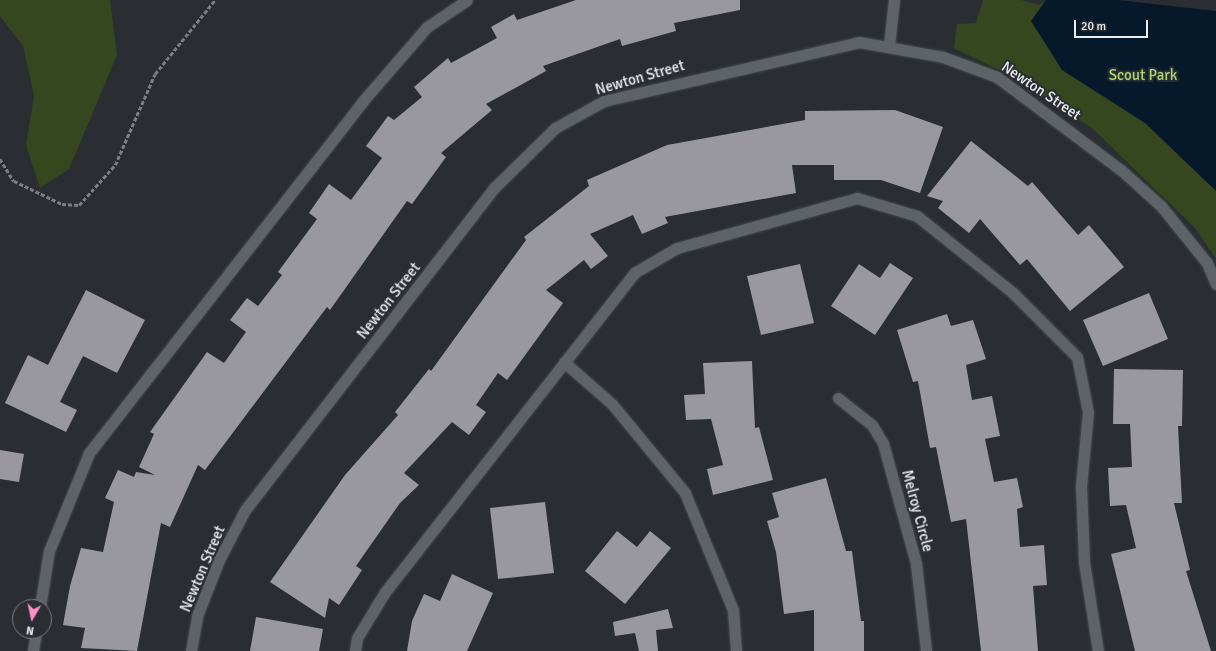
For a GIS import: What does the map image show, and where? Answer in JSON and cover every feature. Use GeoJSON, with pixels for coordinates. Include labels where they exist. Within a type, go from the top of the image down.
{"type":"FeatureCollection","features":[{"type":"Feature","properties":{"kind":"street"},"geometry":{"type":"LineString","coordinates":[[41,599],[49,551],[89,453],[367,96],[426,26],[466,0]]}},
{"type":"Feature","properties":{"kind":"street"},"geometry":{"type":"LineString","coordinates":[[890,45],[894,0]]}},
{"type":"Feature","properties":{"kind":"street","name":"Newton Street"},"geometry":{"type":"LineString","coordinates":[[192,651],[197,616],[220,560],[245,510],[495,187],[555,128],[604,101],[831,45],[859,42],[890,45],[943,57],[997,77],[1027,96],[1121,170],[1161,206],[1207,263],[1216,284]]}},
{"type":"Feature","properties":{"kind":"street"},"geometry":{"type":"LineString","coordinates":[[355,651],[357,638],[385,592],[634,273],[677,248],[857,198],[917,216],[1012,292],[1077,357],[1088,412],[1081,486],[1084,562],[1098,651]]}},
{"type":"Feature","properties":{"kind":"street"},"geometry":{"type":"LineString","coordinates":[[564,362],[612,404],[686,493],[734,610],[736,651]]}},
{"type":"Feature","properties":{"kind":"street","name":"Melroy Circle"},"geometry":{"type":"LineString","coordinates":[[838,398],[872,425],[883,443],[916,564],[926,651]]}},
{"type":"Feature","properties":{"kind":"street"},"geometry":{"type":"LineString","coordinates":[[33,651],[35,639]]}},
{"type":"Feature","properties":{"kind":"path"},"geometry":{"type":"LineString","coordinates":[[0,160],[14,181],[62,204],[79,205],[115,165],[155,74],[215,0]]}},
{"type":"Feature","properties":{"kind":"green space"},"geometry":{"type":"Polygon","coordinates":[[[0,0],[110,0],[117,55],[69,169],[40,188],[26,145],[34,96],[23,46],[0,16],[0,0]]]}},
{"type":"Feature","properties":{"kind":"green space","name":"Scout Park"},"geometry":{"type":"Polygon","coordinates":[[[983,0],[1021,0],[1039,5],[1046,0],[1119,0],[1216,11],[1216,259],[1195,228],[1092,128],[1009,75],[954,48],[957,24],[976,23],[983,0]]]}},
{"type":"Feature","properties":{"kind":"water"},"geometry":{"type":"Polygon","coordinates":[[[1046,0],[1119,0],[1216,11],[1216,191],[1145,123],[1062,70],[1031,21],[1046,0]]]}},
{"type":"Feature","properties":{"kind":"building"},"geometry":{"type":"Polygon","coordinates":[[[576,0],[740,0],[740,10],[674,23],[676,31],[622,46],[620,39],[543,66],[546,71],[486,104],[492,110],[441,153],[446,157],[412,204],[407,201],[330,310],[327,307],[205,470],[198,465],[170,527],[161,523],[137,651],[81,648],[85,628],[63,625],[70,586],[81,548],[103,552],[114,502],[105,498],[118,470],[134,477],[136,472],[155,475],[139,467],[154,434],[150,432],[207,352],[224,363],[246,332],[230,320],[247,298],[258,306],[282,275],[278,272],[317,219],[309,213],[329,184],[351,200],[382,158],[366,146],[388,116],[394,120],[422,97],[414,87],[448,58],[451,63],[497,38],[491,27],[514,14],[517,20],[576,0]]]}},
{"type":"Feature","properties":{"kind":"building"},"geometry":{"type":"Polygon","coordinates":[[[895,110],[943,127],[920,193],[881,180],[834,180],[834,165],[792,165],[796,193],[665,217],[668,223],[642,234],[633,215],[590,234],[608,256],[591,269],[584,260],[546,290],[563,303],[507,380],[498,373],[476,405],[486,412],[469,435],[452,422],[404,473],[419,485],[400,503],[356,566],[362,570],[339,605],[329,598],[325,618],[270,582],[345,475],[398,415],[395,412],[429,369],[431,371],[526,240],[524,237],[589,186],[587,180],[667,145],[805,120],[805,111],[895,110]]]}},
{"type":"Feature","properties":{"kind":"building"},"geometry":{"type":"Polygon","coordinates":[[[971,141],[1028,186],[1032,182],[1078,235],[1089,225],[1124,267],[1070,311],[1027,259],[1020,265],[980,219],[969,233],[938,208],[943,201],[927,196],[971,141]]]}},
{"type":"Feature","properties":{"kind":"building"},"geometry":{"type":"Polygon","coordinates":[[[890,263],[913,278],[875,335],[831,306],[859,264],[880,278],[890,263]]]}},
{"type":"Feature","properties":{"kind":"building"},"geometry":{"type":"Polygon","coordinates":[[[800,264],[814,323],[761,335],[747,276],[800,264]]]}},
{"type":"Feature","properties":{"kind":"building"},"geometry":{"type":"Polygon","coordinates":[[[86,290],[145,320],[117,373],[83,356],[60,402],[77,410],[66,432],[5,403],[28,355],[48,365],[86,290]]]}},
{"type":"Feature","properties":{"kind":"building"},"geometry":{"type":"Polygon","coordinates":[[[1149,293],[1168,339],[1103,366],[1083,320],[1149,293]]]}},
{"type":"Feature","properties":{"kind":"building"},"geometry":{"type":"Polygon","coordinates":[[[947,314],[951,326],[973,320],[986,359],[966,365],[972,400],[992,396],[1000,436],[985,439],[994,482],[1017,478],[1023,507],[1017,509],[1020,547],[1044,545],[1047,585],[1033,586],[1038,651],[981,651],[966,519],[951,522],[936,447],[930,448],[918,381],[913,382],[897,330],[947,314]]]}},
{"type":"Feature","properties":{"kind":"building"},"geometry":{"type":"Polygon","coordinates":[[[752,361],[755,428],[759,427],[773,480],[713,495],[707,469],[723,465],[711,419],[686,420],[684,395],[705,394],[703,363],[752,361]]]}},
{"type":"Feature","properties":{"kind":"building"},"geometry":{"type":"Polygon","coordinates":[[[1114,369],[1183,370],[1182,426],[1178,426],[1182,503],[1174,503],[1190,570],[1186,571],[1211,651],[1135,651],[1111,554],[1136,548],[1126,505],[1110,506],[1108,468],[1132,467],[1130,424],[1113,424],[1114,369]]]}},
{"type":"Feature","properties":{"kind":"building"},"geometry":{"type":"Polygon","coordinates":[[[0,450],[24,454],[19,482],[0,479],[0,450]]]}},
{"type":"Feature","properties":{"kind":"building"},"geometry":{"type":"Polygon","coordinates":[[[826,478],[846,551],[852,551],[861,621],[864,621],[864,651],[814,651],[814,610],[784,614],[776,552],[767,521],[779,517],[772,493],[826,478]]]}},
{"type":"Feature","properties":{"kind":"building"},"geometry":{"type":"Polygon","coordinates":[[[545,502],[554,573],[498,579],[490,508],[545,502]]]}},
{"type":"Feature","properties":{"kind":"building"},"geometry":{"type":"Polygon","coordinates":[[[617,531],[637,547],[650,531],[671,548],[625,604],[585,571],[617,531]]]}},
{"type":"Feature","properties":{"kind":"building"},"geometry":{"type":"Polygon","coordinates":[[[452,574],[493,593],[467,651],[407,651],[412,621],[424,594],[440,601],[452,574]]]}},
{"type":"Feature","properties":{"kind":"building"},"geometry":{"type":"Polygon","coordinates":[[[668,609],[673,628],[656,630],[658,651],[639,651],[635,633],[615,636],[613,622],[668,609]]]}},
{"type":"Feature","properties":{"kind":"building"},"geometry":{"type":"Polygon","coordinates":[[[256,617],[323,629],[319,651],[250,651],[256,617]]]}}]}
